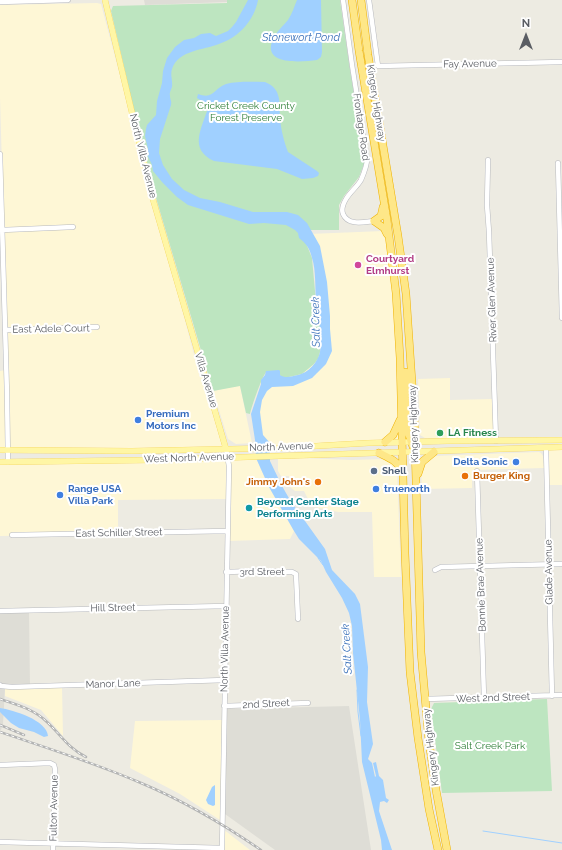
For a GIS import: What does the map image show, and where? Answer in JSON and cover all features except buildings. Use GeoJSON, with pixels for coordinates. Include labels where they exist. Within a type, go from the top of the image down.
{"type":"FeatureCollection","features":[{"type":"Feature","properties":{"kind":"highway"},"geometry":{"type":"LineString","coordinates":[[352,0],[358,51],[389,238],[396,293],[399,333],[404,345],[408,435],[413,441]]}},
{"type":"Feature","properties":{"kind":"highway","name":"Kingery Highway"},"geometry":{"type":"LineString","coordinates":[[361,0],[369,63],[398,236],[406,294],[412,373],[421,652],[435,783],[447,850]]}},
{"type":"Feature","properties":{"kind":"highway"},"geometry":{"type":"LineString","coordinates":[[383,198],[383,214],[374,221],[384,228],[389,238]]}},
{"type":"Feature","properties":{"kind":"highway","name":"Kingery Highway"},"geometry":{"type":"LineString","coordinates":[[399,333],[410,672],[429,809],[438,850]]}},
{"type":"Feature","properties":{"kind":"highway"},"geometry":{"type":"LineString","coordinates":[[385,442],[395,431],[402,416]]}},
{"type":"Feature","properties":{"kind":"highway"},"geometry":{"type":"LineString","coordinates":[[416,480],[422,462],[434,452]]}},
{"type":"Feature","properties":{"kind":"highway"},"geometry":{"type":"LineString","coordinates":[[379,453],[395,461],[404,473]]}},
{"type":"Feature","properties":{"kind":"main road","name":"North Villa Avenue"},"geometry":{"type":"LineString","coordinates":[[104,0],[152,196],[185,311]]}},
{"type":"Feature","properties":{"kind":"main road","name":"Villa Avenue"},"geometry":{"type":"LineString","coordinates":[[185,311],[226,449]]}},
{"type":"Feature","properties":{"kind":"main road","name":"North Avenue"},"geometry":{"type":"LineString","coordinates":[[0,450],[132,451],[282,448],[413,441],[562,440]]}},
{"type":"Feature","properties":{"kind":"main road","name":"West North Avenue"},"geometry":{"type":"LineString","coordinates":[[8,462],[148,460],[562,448]]}},
{"type":"Feature","properties":{"kind":"main road"},"geometry":{"type":"LineString","coordinates":[[0,462],[8,462]]}},
{"type":"Feature","properties":{"kind":"street"},"geometry":{"type":"LineString","coordinates":[[0,2],[68,0]]}},
{"type":"Feature","properties":{"kind":"street","name":"Frontage Road"},"geometry":{"type":"LineString","coordinates":[[343,0],[367,159],[363,174],[358,184],[345,200],[342,212],[346,218],[352,222],[374,221]]}},
{"type":"Feature","properties":{"kind":"street","name":"Fay Avenue"},"geometry":{"type":"LineString","coordinates":[[369,0],[378,66],[562,62]]}},
{"type":"Feature","properties":{"kind":"street"},"geometry":{"type":"LineString","coordinates":[[0,154],[8,462]]}},
{"type":"Feature","properties":{"kind":"street","name":"River Glen Avenue"},"geometry":{"type":"LineString","coordinates":[[488,160],[487,204],[490,232],[496,440]]}},
{"type":"Feature","properties":{"kind":"street"},"geometry":{"type":"LineString","coordinates":[[558,163],[562,318]]}},
{"type":"Feature","properties":{"kind":"street"},"geometry":{"type":"LineString","coordinates":[[2,230],[73,227]]}},
{"type":"Feature","properties":{"kind":"street","name":"East Adele Court"},"geometry":{"type":"LineString","coordinates":[[5,330],[97,327]]}},
{"type":"Feature","properties":{"kind":"street","name":"Glade Avenue"},"geometry":{"type":"LineString","coordinates":[[546,448],[552,696]]}},
{"type":"Feature","properties":{"kind":"street","name":"North Villa Avenue"},"geometry":{"type":"LineString","coordinates":[[222,849],[229,466],[226,449]]}},
{"type":"Feature","properties":{"kind":"street","name":"Bonnie Brae Avenue"},"geometry":{"type":"LineString","coordinates":[[477,471],[484,698]]}},
{"type":"Feature","properties":{"kind":"street","name":"East Schiller Street"},"geometry":{"type":"LineString","coordinates":[[12,535],[227,531]]}},
{"type":"Feature","properties":{"kind":"street"},"geometry":{"type":"LineString","coordinates":[[435,570],[441,567],[562,564]]}},
{"type":"Feature","properties":{"kind":"street","name":"3rd Street"},"geometry":{"type":"LineString","coordinates":[[226,572],[258,571],[292,572],[296,574],[298,619]]}},
{"type":"Feature","properties":{"kind":"street","name":"Hill Street"},"geometry":{"type":"LineString","coordinates":[[0,611],[226,606]]}},
{"type":"Feature","properties":{"kind":"street","name":"Manor Lane"},"geometry":{"type":"LineString","coordinates":[[1,686],[225,680]]}},
{"type":"Feature","properties":{"kind":"street","name":"West 2nd Street"},"geometry":{"type":"LineString","coordinates":[[425,699],[562,696]]}},
{"type":"Feature","properties":{"kind":"street","name":"2nd Street"},"geometry":{"type":"LineString","coordinates":[[224,706],[308,703]]}},
{"type":"Feature","properties":{"kind":"street","name":"Fulton Avenue"},"geometry":{"type":"LineString","coordinates":[[0,765],[50,763],[54,765],[53,850]]}},
{"type":"Feature","properties":{"kind":"street"},"geometry":{"type":"LineString","coordinates":[[0,842],[112,848],[222,849]]}},
{"type":"Feature","properties":{"kind":"shaded area"},"geometry":{"type":"Polygon","coordinates":[[[144,0],[227,0],[227,2],[145,5],[144,0]]]}},
{"type":"Feature","properties":{"kind":"shaded area"},"geometry":{"type":"Polygon","coordinates":[[[101,4],[200,377],[203,377],[225,448],[134,450],[8,449],[8,382],[0,97],[0,5],[101,4]]]}},
{"type":"Feature","properties":{"kind":"shaded area"},"geometry":{"type":"Polygon","coordinates":[[[383,231],[387,238],[397,330],[400,440],[267,446],[263,438],[258,419],[259,403],[268,387],[328,354],[309,234],[383,231]]]}},
{"type":"Feature","properties":{"kind":"shaded area"},"geometry":{"type":"Polygon","coordinates":[[[5,370],[6,448],[0,449],[0,371],[5,370]]]}},
{"type":"Feature","properties":{"kind":"shaded area"},"geometry":{"type":"Polygon","coordinates":[[[450,378],[450,400],[493,399],[493,432],[491,437],[425,438],[420,435],[418,379],[450,378]]]}},
{"type":"Feature","properties":{"kind":"shaded area"},"geometry":{"type":"Polygon","coordinates":[[[240,386],[252,443],[236,444],[228,439],[213,391],[240,386]]]}},
{"type":"Feature","properties":{"kind":"shaded area"},"geometry":{"type":"Polygon","coordinates":[[[548,449],[562,449],[562,485],[549,485],[548,449]]]}},
{"type":"Feature","properties":{"kind":"shaded area"},"geometry":{"type":"Polygon","coordinates":[[[539,452],[543,456],[544,468],[472,470],[472,488],[422,489],[421,471],[424,463],[433,456],[539,452]]]}},
{"type":"Feature","properties":{"kind":"shaded area"},"geometry":{"type":"Polygon","coordinates":[[[226,458],[228,465],[227,499],[118,500],[118,534],[0,536],[0,463],[226,458]]]}},
{"type":"Feature","properties":{"kind":"shaded area"},"geometry":{"type":"Polygon","coordinates":[[[256,458],[269,487],[294,531],[290,539],[228,541],[230,459],[256,458]]]}},
{"type":"Feature","properties":{"kind":"shaded area"},"geometry":{"type":"Polygon","coordinates":[[[302,458],[352,460],[385,459],[397,467],[401,577],[374,577],[372,512],[338,512],[319,508],[310,503],[304,491],[295,491],[290,487],[289,476],[281,476],[278,471],[278,459],[302,458]]]}},
{"type":"Feature","properties":{"kind":"shaded area"},"geometry":{"type":"Polygon","coordinates":[[[0,612],[29,612],[30,687],[5,688],[3,724],[1,730],[0,730],[0,612]]]}},
{"type":"Feature","properties":{"kind":"shaded area"},"geometry":{"type":"Polygon","coordinates":[[[62,686],[63,736],[41,710],[5,696],[5,687],[62,686]]]}},
{"type":"Feature","properties":{"kind":"shaded area"},"geometry":{"type":"Polygon","coordinates":[[[349,706],[371,850],[275,850],[225,814],[227,709],[349,706]]]}},
{"type":"Feature","properties":{"kind":"shaded area"},"geometry":{"type":"Polygon","coordinates":[[[222,720],[220,820],[180,794],[130,768],[135,721],[222,720]]]}},
{"type":"Feature","properties":{"kind":"shaded area"},"geometry":{"type":"Polygon","coordinates":[[[223,829],[250,850],[223,850],[223,829]]]}},
{"type":"Feature","properties":{"kind":"green space","name":"Cricket Creek County Forest Preserve"},"geometry":{"type":"Polygon","coordinates":[[[227,0],[340,0],[364,154],[364,164],[359,177],[339,205],[339,230],[310,230],[306,243],[312,258],[316,302],[320,323],[320,352],[318,359],[302,374],[281,377],[280,373],[267,371],[260,384],[250,414],[246,413],[240,386],[213,391],[154,191],[111,11],[113,6],[227,3],[227,0]]]}},
{"type":"Feature","properties":{"kind":"green space","name":"Salt Creek Park"},"geometry":{"type":"Polygon","coordinates":[[[547,699],[552,791],[442,793],[431,709],[434,703],[547,699]]]}},
{"type":"Feature","properties":{"kind":"water"},"geometry":{"type":"Polygon","coordinates":[[[248,0],[258,0],[253,15],[239,33],[219,44],[186,54],[175,63],[171,71],[171,105],[160,139],[159,153],[163,165],[172,179],[184,190],[200,198],[220,202],[253,212],[287,212],[298,215],[307,223],[320,246],[327,282],[332,351],[326,364],[312,378],[293,386],[272,387],[267,391],[262,400],[260,412],[263,435],[270,443],[270,461],[282,486],[290,500],[325,549],[332,570],[355,594],[360,604],[368,667],[367,702],[373,744],[368,759],[372,763],[375,777],[373,763],[376,762],[379,776],[383,780],[386,798],[389,800],[387,803],[384,801],[380,802],[379,811],[392,850],[382,850],[381,840],[362,762],[352,626],[349,613],[321,561],[299,539],[294,531],[269,487],[256,458],[251,414],[261,380],[266,371],[279,370],[280,375],[287,377],[302,374],[312,366],[319,356],[321,346],[320,326],[315,273],[310,252],[306,244],[299,238],[298,233],[286,225],[264,223],[249,224],[188,205],[177,197],[153,171],[147,154],[148,149],[145,136],[146,129],[147,125],[156,115],[157,101],[167,58],[175,47],[184,40],[194,38],[201,34],[210,33],[216,36],[228,31],[236,22],[248,0]]]}},
{"type":"Feature","properties":{"kind":"water","name":"Stonewort Pond"},"geometry":{"type":"Polygon","coordinates":[[[297,0],[321,0],[322,52],[321,57],[317,60],[284,60],[277,58],[272,53],[271,46],[274,37],[288,20],[297,0]]]}},
{"type":"Feature","properties":{"kind":"water"},"geometry":{"type":"Polygon","coordinates":[[[265,82],[275,89],[279,98],[281,127],[288,152],[317,171],[319,173],[318,176],[302,179],[277,169],[214,161],[206,156],[201,150],[199,144],[200,130],[208,108],[205,103],[197,98],[198,94],[207,96],[211,95],[222,86],[231,83],[265,82]]]}},
{"type":"Feature","properties":{"kind":"water"},"geometry":{"type":"Polygon","coordinates":[[[0,708],[13,711],[36,721],[46,730],[48,736],[44,737],[34,732],[19,728],[11,723],[0,712],[0,708]]]}},
{"type":"Feature","properties":{"kind":"water"},"geometry":{"type":"Polygon","coordinates":[[[215,785],[215,805],[213,806],[208,804],[206,800],[212,787],[215,785]]]}},
{"type":"Feature","properties":{"kind":"waterway","name":"Salt Creek"},"geometry":{"type":"LineString","coordinates":[[318,558],[323,565]]}},
{"type":"Feature","properties":{"kind":"waterway","name":"Salt Creek"},"geometry":{"type":"LineString","coordinates":[[357,690],[361,736]]}},
{"type":"Feature","properties":{"kind":"waterway"},"geometry":{"type":"LineString","coordinates":[[483,831],[562,843]]}},
{"type":"Feature","properties":{"kind":"railway"},"geometry":{"type":"LineString","coordinates":[[0,699],[37,714],[47,722],[70,746],[86,757]]}},
{"type":"Feature","properties":{"kind":"railway"},"geometry":{"type":"LineString","coordinates":[[0,725],[24,735]]}},
{"type":"Feature","properties":{"kind":"railway"},"geometry":{"type":"LineString","coordinates":[[0,732],[89,762],[173,797],[232,831],[261,850]]}},
{"type":"Feature","properties":{"kind":"place","name":"Courtyard Elmhurst"},"geometry":{"type":"Point","coordinates":[358,265]}},
{"type":"Feature","properties":{"kind":"place","name":"Premium Motors Inc"},"geometry":{"type":"Point","coordinates":[138,420]}},
{"type":"Feature","properties":{"kind":"place","name":"LA Fitness"},"geometry":{"type":"Point","coordinates":[440,433]}},
{"type":"Feature","properties":{"kind":"place","name":"Delta Sonic"},"geometry":{"type":"Point","coordinates":[516,462]}},
{"type":"Feature","properties":{"kind":"place","name":"Shell"},"geometry":{"type":"Point","coordinates":[374,471]}},
{"type":"Feature","properties":{"kind":"place","name":"Burger King"},"geometry":{"type":"Point","coordinates":[465,476]}},
{"type":"Feature","properties":{"kind":"place","name":"Jimmy John's"},"geometry":{"type":"Point","coordinates":[318,482]}},
{"type":"Feature","properties":{"kind":"place","name":"truenorth"},"geometry":{"type":"Point","coordinates":[376,489]}},
{"type":"Feature","properties":{"kind":"place","name":"Range USA Villa Park"},"geometry":{"type":"Point","coordinates":[60,495]}},
{"type":"Feature","properties":{"kind":"place","name":"Beyond Center Stage Performing Arts"},"geometry":{"type":"Point","coordinates":[249,508]}}]}
